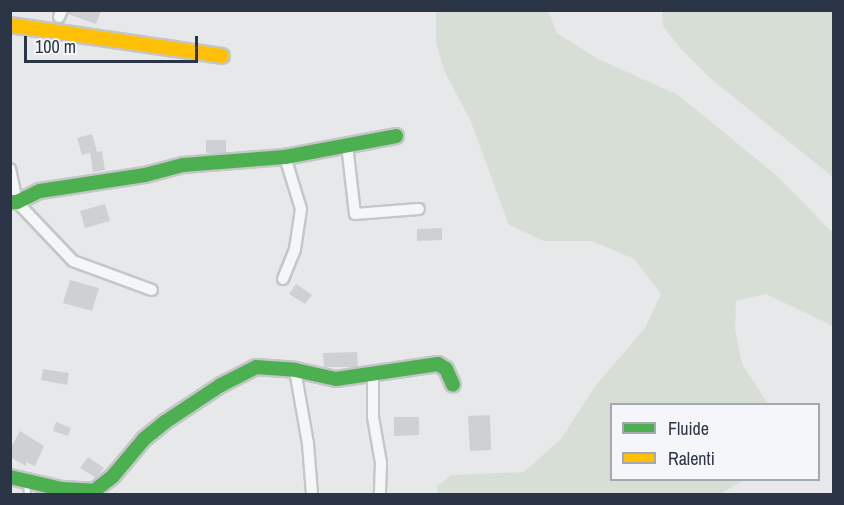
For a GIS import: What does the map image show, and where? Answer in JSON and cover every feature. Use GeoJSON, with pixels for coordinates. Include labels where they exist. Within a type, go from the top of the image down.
{"type":"FeatureCollection","features":[{"type":"Feature","properties":{"kind":"street"},"geometry":{"type":"LineString","coordinates":[[10,26],[222,56]]}},
{"type":"Feature","properties":{"kind":"street"},"geometry":{"type":"LineString","coordinates":[[14,202],[40,191],[134,177],[183,165],[285,157],[396,136]]}},
{"type":"Feature","properties":{"kind":"street"},"geometry":{"type":"LineString","coordinates":[[347,145],[355,214],[419,209]]}},
{"type":"Feature","properties":{"kind":"street"},"geometry":{"type":"LineString","coordinates":[[283,279],[295,249],[301,209],[285,157]]}},
{"type":"Feature","properties":{"kind":"street"},"geometry":{"type":"LineString","coordinates":[[10,169],[14,202],[73,261],[152,290]]}},
{"type":"Feature","properties":{"kind":"street"},"geometry":{"type":"LineString","coordinates":[[10,477],[61,489],[94,491],[113,476],[144,438],[189,404],[256,368],[295,370],[336,380],[413,366],[438,364],[446,369],[453,385]]}},
{"type":"Feature","properties":{"kind":"street"},"geometry":{"type":"LineString","coordinates":[[295,370],[308,444],[312,495]]}},
{"type":"Feature","properties":{"kind":"street"},"geometry":{"type":"LineString","coordinates":[[373,374],[373,417],[381,463],[380,495]]}},
{"type":"Feature","properties":{"kind":"lane"},"geometry":{"type":"LineString","coordinates":[[26,480],[27,495]]}},
{"type":"Feature","properties":{"kind":"shaded area"},"geometry":{"type":"Polygon","coordinates":[[[436,11],[548,11],[557,33],[596,58],[678,95],[776,175],[833,233],[833,326],[766,294],[736,301],[735,329],[742,364],[767,403],[610,403],[610,481],[742,481],[720,494],[438,494],[437,486],[452,475],[524,472],[561,439],[596,385],[645,328],[661,294],[634,259],[592,241],[544,241],[509,225],[471,122],[444,70],[436,43],[436,11]]]}},
{"type":"Feature","properties":{"kind":"shaded area"},"geometry":{"type":"Polygon","coordinates":[[[662,11],[833,11],[833,177],[711,79],[680,48],[663,26],[662,11]]]}},
{"type":"Feature","properties":{"kind":"building"},"geometry":{"type":"Polygon","coordinates":[[[69,10],[101,10],[96,24],[68,14],[69,10]]]}},
{"type":"Feature","properties":{"kind":"building"},"geometry":{"type":"Polygon","coordinates":[[[92,134],[97,152],[102,151],[105,170],[93,172],[90,153],[82,155],[77,138],[92,134]]]}},
{"type":"Feature","properties":{"kind":"building"},"geometry":{"type":"Polygon","coordinates":[[[206,140],[226,140],[226,153],[206,153],[206,140]]]}},
{"type":"Feature","properties":{"kind":"building"},"geometry":{"type":"Polygon","coordinates":[[[105,204],[110,221],[85,228],[80,211],[105,204]]]}},
{"type":"Feature","properties":{"kind":"building"},"geometry":{"type":"Polygon","coordinates":[[[442,228],[442,240],[417,241],[417,229],[442,228]]]}},
{"type":"Feature","properties":{"kind":"building"},"geometry":{"type":"Polygon","coordinates":[[[70,280],[99,288],[92,311],[63,303],[70,280]]]}},
{"type":"Feature","properties":{"kind":"building"},"geometry":{"type":"Polygon","coordinates":[[[296,284],[312,295],[305,304],[289,294],[296,284]]]}},
{"type":"Feature","properties":{"kind":"building"},"geometry":{"type":"Polygon","coordinates":[[[357,352],[358,367],[324,367],[323,353],[357,352]]]}},
{"type":"Feature","properties":{"kind":"building"},"geometry":{"type":"Polygon","coordinates":[[[43,369],[69,373],[67,385],[41,380],[43,369]]]}},
{"type":"Feature","properties":{"kind":"building"},"geometry":{"type":"Polygon","coordinates":[[[490,415],[491,450],[470,451],[468,416],[490,415]]]}},
{"type":"Feature","properties":{"kind":"building"},"geometry":{"type":"Polygon","coordinates":[[[394,417],[419,417],[419,435],[394,436],[394,417]]]}},
{"type":"Feature","properties":{"kind":"building"},"geometry":{"type":"Polygon","coordinates":[[[56,422],[71,428],[68,436],[53,431],[56,422]]]}},
{"type":"Feature","properties":{"kind":"building"},"geometry":{"type":"Polygon","coordinates":[[[20,431],[44,446],[35,466],[26,462],[26,466],[10,457],[10,449],[20,431]]]}},
{"type":"Feature","properties":{"kind":"building"},"geometry":{"type":"Polygon","coordinates":[[[88,457],[104,468],[96,478],[80,468],[88,457]]]}},
{"type":"Feature","properties":{"kind":"traffic: fast"},"geometry":{"type":"LineString","coordinates":[[10,202],[17,202],[40,191],[145,175],[183,165],[285,157],[396,136]]}},
{"type":"Feature","properties":{"kind":"traffic: fast"},"geometry":{"type":"LineString","coordinates":[[10,477],[61,489],[94,491],[113,476],[144,439],[165,422],[221,385],[256,367],[295,370],[336,379],[438,364],[446,369],[453,385]]}},
{"type":"Feature","properties":{"kind":"traffic: slow"},"geometry":{"type":"LineString","coordinates":[[10,25],[222,56]]}}]}
